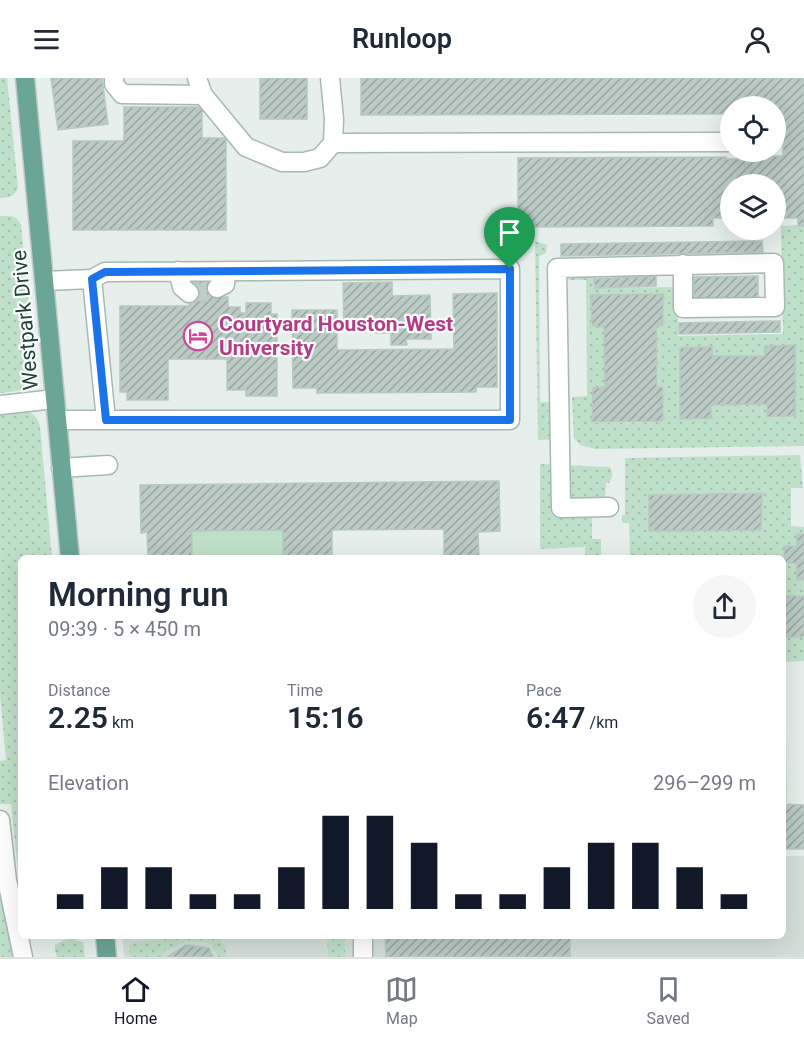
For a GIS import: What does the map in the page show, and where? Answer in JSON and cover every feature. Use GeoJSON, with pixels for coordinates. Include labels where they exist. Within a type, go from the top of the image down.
{"type":"FeatureCollection","features":[{"type":"Feature","properties":{"kind":"main road","name":"Westpark Drive"},"geometry":{"type":"LineString","coordinates":[[25,78],[70,555]]}},
{"type":"Feature","properties":{"kind":"main road"},"geometry":{"type":"LineString","coordinates":[[105,939],[107,957]]}},
{"type":"Feature","properties":{"kind":"lane"},"geometry":{"type":"LineString","coordinates":[[114,78],[114,84],[122,93],[200,86],[246,147],[282,162],[304,162],[320,158],[333,143],[334,119],[330,78]]}},
{"type":"Feature","properties":{"kind":"lane"},"geometry":{"type":"LineString","coordinates":[[333,143],[720,142]]}},
{"type":"Feature","properties":{"kind":"lane"},"geometry":{"type":"LineString","coordinates":[[609,507],[561,508],[557,268],[683,264],[774,263],[775,307],[683,308],[683,264]]}},
{"type":"Feature","properties":{"kind":"lane"},"geometry":{"type":"LineString","coordinates":[[44,280],[92,279],[105,272],[510,269],[510,420],[57,420]]}},
{"type":"Feature","properties":{"kind":"lane"},"geometry":{"type":"LineString","coordinates":[[217,288],[225,284],[226,271]]}},
{"type":"Feature","properties":{"kind":"lane"},"geometry":{"type":"LineString","coordinates":[[178,272],[182,287],[189,293]]}},
{"type":"Feature","properties":{"kind":"lane"},"geometry":{"type":"LineString","coordinates":[[92,279],[106,420]]}},
{"type":"Feature","properties":{"kind":"lane"},"geometry":{"type":"LineString","coordinates":[[0,405],[55,399]]}},
{"type":"Feature","properties":{"kind":"lane"},"geometry":{"type":"LineString","coordinates":[[62,468],[108,465]]}},
{"type":"Feature","properties":{"kind":"lane"},"geometry":{"type":"LineString","coordinates":[[0,820],[7,880],[18,933]]}},
{"type":"Feature","properties":{"kind":"lane"},"geometry":{"type":"LineString","coordinates":[[19,939],[23,957]]}},
{"type":"Feature","properties":{"kind":"lane"},"geometry":{"type":"LineString","coordinates":[[363,939],[363,957]]}},
{"type":"Feature","properties":{"kind":"shaded area"},"geometry":{"type":"Polygon","coordinates":[[[786,856],[804,856],[804,957],[124,957],[122,939],[786,939],[786,856]]]}},
{"type":"Feature","properties":{"kind":"green space"},"geometry":{"type":"Polygon","coordinates":[[[0,78],[7,78],[18,187],[13,195],[0,198],[0,78]]]}},
{"type":"Feature","properties":{"kind":"green space"},"geometry":{"type":"Polygon","coordinates":[[[0,216],[13,217],[21,225],[35,374],[25,387],[17,391],[0,393],[0,216]]]}},
{"type":"Feature","properties":{"kind":"green space"},"geometry":{"type":"Polygon","coordinates":[[[804,225],[804,446],[595,449],[580,445],[574,438],[572,397],[587,396],[586,280],[569,280],[569,268],[594,267],[595,288],[675,287],[674,310],[678,310],[678,336],[783,334],[781,240],[786,240],[786,226],[804,225]],[[663,294],[591,295],[591,326],[604,327],[604,387],[592,388],[592,423],[664,422],[664,387],[658,387],[656,326],[664,325],[663,294]],[[795,345],[765,346],[765,355],[712,356],[712,347],[680,348],[680,419],[711,418],[712,405],[766,404],[767,418],[795,417],[795,345]]]}},
{"type":"Feature","properties":{"kind":"green space"},"geometry":{"type":"Polygon","coordinates":[[[535,241],[547,245],[546,253],[539,256],[540,402],[551,402],[563,439],[538,440],[535,241]]]}},
{"type":"Feature","properties":{"kind":"green space"},"geometry":{"type":"Polygon","coordinates":[[[22,410],[28,412],[37,419],[40,426],[52,555],[18,555],[18,872],[11,804],[0,804],[0,761],[6,760],[0,694],[0,412],[22,410]]]}},
{"type":"Feature","properties":{"kind":"green space"},"geometry":{"type":"Polygon","coordinates":[[[800,455],[803,488],[791,488],[791,526],[804,527],[804,534],[797,534],[797,546],[784,547],[784,555],[630,555],[629,523],[622,523],[622,515],[625,515],[625,458],[800,455]],[[761,492],[649,495],[649,531],[762,530],[761,492]]]}},
{"type":"Feature","properties":{"kind":"green space"},"geometry":{"type":"Polygon","coordinates":[[[540,464],[610,467],[612,477],[609,483],[606,483],[605,498],[592,499],[592,539],[601,539],[601,555],[585,555],[585,544],[584,547],[540,549],[540,464]]]}},
{"type":"Feature","properties":{"kind":"green space"},"geometry":{"type":"Polygon","coordinates":[[[283,530],[283,555],[192,555],[192,531],[283,530]]]}},
{"type":"Feature","properties":{"kind":"green space"},"geometry":{"type":"Polygon","coordinates":[[[786,563],[797,563],[797,580],[804,581],[804,595],[786,596],[786,563]]]}},
{"type":"Feature","properties":{"kind":"green space"},"geometry":{"type":"Polygon","coordinates":[[[786,637],[804,637],[804,661],[786,662],[786,637]]]}},
{"type":"Feature","properties":{"kind":"green space"},"geometry":{"type":"Polygon","coordinates":[[[786,732],[787,802],[786,802],[786,732]]]}},
{"type":"Feature","properties":{"kind":"green space"},"geometry":{"type":"Polygon","coordinates":[[[0,894],[3,894],[15,953],[11,957],[0,957],[0,894]]]}},
{"type":"Feature","properties":{"kind":"green space"},"geometry":{"type":"Polygon","coordinates":[[[74,939],[83,942],[85,957],[57,957],[55,945],[64,940],[74,939]]]}},
{"type":"Feature","properties":{"kind":"green space"},"geometry":{"type":"Polygon","coordinates":[[[160,939],[219,939],[226,947],[225,957],[218,957],[210,943],[188,941],[164,951],[163,957],[130,957],[129,944],[160,939]]]}},
{"type":"Feature","properties":{"kind":"green space"},"geometry":{"type":"Polygon","coordinates":[[[327,939],[345,939],[345,957],[328,957],[327,939]]]}},
{"type":"Feature","properties":{"kind":"building"},"geometry":{"type":"Polygon","coordinates":[[[51,78],[102,78],[108,124],[58,130],[51,78]]]}},
{"type":"Feature","properties":{"kind":"building"},"geometry":{"type":"Polygon","coordinates":[[[260,78],[307,78],[307,119],[260,119],[260,78]]]}},
{"type":"Feature","properties":{"kind":"building"},"geometry":{"type":"Polygon","coordinates":[[[361,78],[804,78],[804,226],[798,226],[798,218],[786,218],[786,174],[720,174],[720,218],[713,218],[713,226],[518,227],[518,158],[720,157],[720,162],[786,162],[786,96],[720,96],[720,114],[361,115],[361,78]]]}},
{"type":"Feature","properties":{"kind":"building"},"geometry":{"type":"Polygon","coordinates":[[[124,107],[202,107],[202,138],[226,138],[226,230],[73,230],[73,141],[124,141],[124,107]]]}},
{"type":"Feature","properties":{"kind":"building"},"geometry":{"type":"Polygon","coordinates":[[[762,241],[763,252],[561,256],[561,244],[762,241]]]}},
{"type":"Feature","properties":{"kind":"building"},"geometry":{"type":"Polygon","coordinates":[[[656,276],[656,286],[595,288],[594,279],[656,276]]]}},
{"type":"Feature","properties":{"kind":"building"},"geometry":{"type":"Polygon","coordinates":[[[758,276],[758,297],[694,299],[694,277],[758,276]]]}},
{"type":"Feature","properties":{"kind":"building","name":"Courtyard Houston-West University"},"geometry":{"type":"Polygon","coordinates":[[[189,279],[217,279],[217,297],[228,297],[228,307],[240,307],[240,313],[246,313],[246,303],[271,303],[271,314],[277,314],[277,396],[246,396],[246,390],[227,390],[227,359],[168,359],[168,400],[127,400],[127,392],[120,392],[120,306],[189,306],[189,279]]]}},
{"type":"Feature","properties":{"kind":"building"},"geometry":{"type":"Polygon","coordinates":[[[392,282],[392,296],[430,295],[431,339],[406,339],[407,345],[391,345],[391,333],[376,333],[376,328],[344,329],[343,283],[392,282]]]}},
{"type":"Feature","properties":{"kind":"building"},"geometry":{"type":"Polygon","coordinates":[[[497,293],[497,387],[476,387],[476,392],[317,393],[317,388],[293,388],[292,310],[337,310],[337,350],[454,349],[453,294],[497,293]]]}},
{"type":"Feature","properties":{"kind":"building"},"geometry":{"type":"Polygon","coordinates":[[[663,294],[663,325],[656,326],[657,387],[663,388],[663,421],[592,422],[593,388],[605,387],[604,327],[592,326],[591,295],[663,294]]]}},
{"type":"Feature","properties":{"kind":"building"},"geometry":{"type":"Polygon","coordinates":[[[780,321],[780,332],[679,334],[679,323],[780,321]]]}},
{"type":"Feature","properties":{"kind":"building"},"geometry":{"type":"Polygon","coordinates":[[[795,345],[795,416],[767,417],[767,404],[711,405],[711,418],[680,419],[680,348],[712,347],[712,356],[765,356],[765,346],[795,345]]]}},
{"type":"Feature","properties":{"kind":"building"},"geometry":{"type":"Polygon","coordinates":[[[499,481],[500,531],[478,532],[479,555],[444,555],[444,529],[332,530],[332,555],[283,555],[283,530],[192,531],[192,555],[148,555],[147,532],[141,533],[140,485],[499,481]]]}},
{"type":"Feature","properties":{"kind":"building"},"geometry":{"type":"Polygon","coordinates":[[[762,493],[761,530],[649,531],[649,495],[762,493]]]}},
{"type":"Feature","properties":{"kind":"building"},"geometry":{"type":"Polygon","coordinates":[[[797,534],[804,534],[804,580],[797,580],[797,563],[786,563],[786,555],[784,555],[784,546],[797,546],[797,534]]]}},
{"type":"Feature","properties":{"kind":"building"},"geometry":{"type":"Polygon","coordinates":[[[786,596],[804,596],[804,637],[786,637],[786,596]]]}},
{"type":"Feature","properties":{"kind":"building"},"geometry":{"type":"Polygon","coordinates":[[[786,804],[804,805],[804,849],[786,849],[786,804]]]}},
{"type":"Feature","properties":{"kind":"building"},"geometry":{"type":"Polygon","coordinates":[[[385,939],[570,939],[570,957],[386,957],[385,939]]]}},
{"type":"Feature","properties":{"kind":"building"},"geometry":{"type":"Polygon","coordinates":[[[186,945],[209,948],[213,957],[167,957],[186,945]]]}},
{"type":"Feature","properties":{"kind":"tunnel"},"geometry":{"type":"LineString","coordinates":[[189,293],[210,292],[217,288]]}},
{"type":"Feature","properties":{"kind":"place","name":"Courtyard Houston-West University"},"geometry":{"type":"Point","coordinates":[198,336]}},
{"type":"Feature","properties":{"kind":"route"},"geometry":{"type":"LineString","coordinates":[[510,269],[510,420],[106,420],[92,279],[105,272],[510,269]]}}]}
